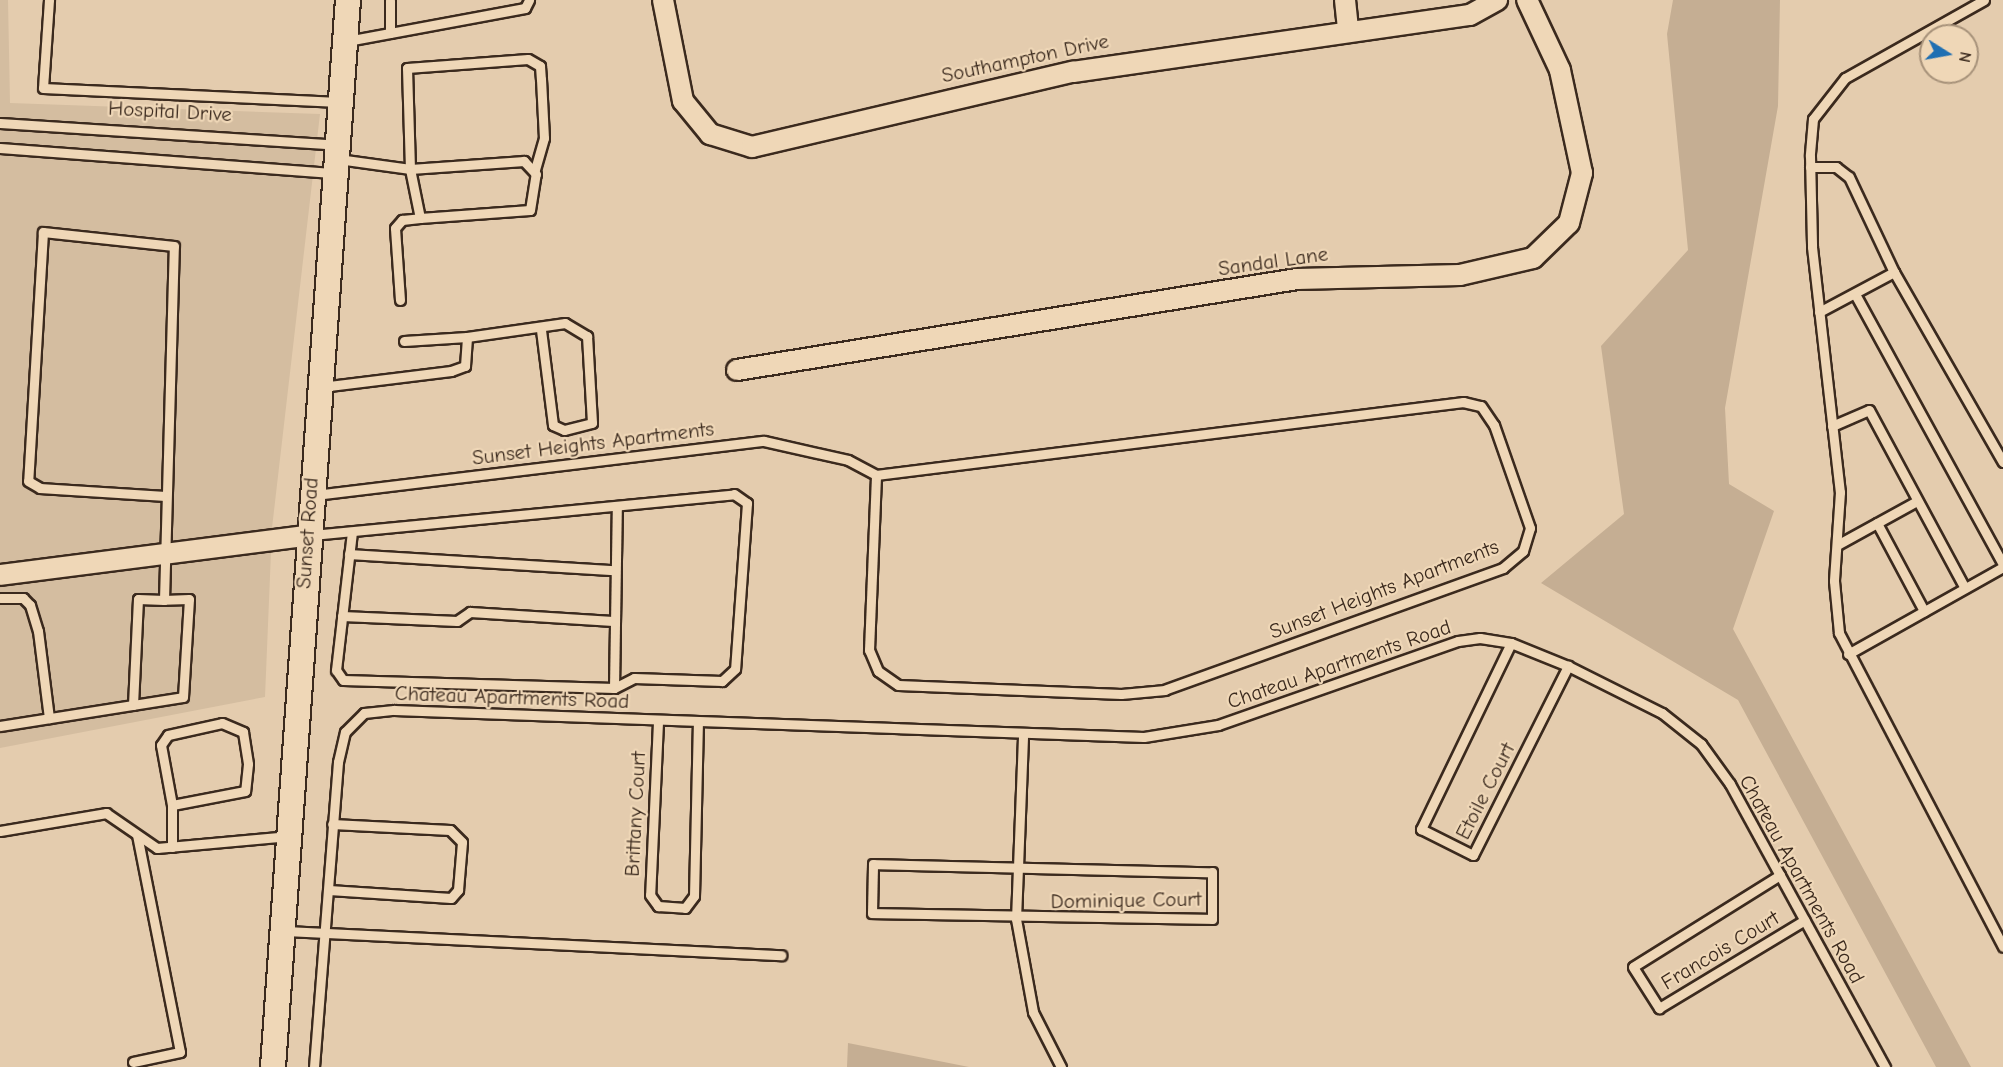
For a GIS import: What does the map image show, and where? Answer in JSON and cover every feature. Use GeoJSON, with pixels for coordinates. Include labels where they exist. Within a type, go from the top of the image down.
{"type":"FeatureCollection","features":[{"type":"Feature","properties":{"kind":"street","name":"Sunset Road"},"geometry":{"type":"LineString","coordinates":[[273,1067],[306,536],[348,0]]}},
{"type":"Feature","properties":{"kind":"street","name":"Southampton Drive"},"geometry":{"type":"LineString","coordinates":[[663,0],[683,101],[710,134],[752,147],[1073,72],[1347,30],[1470,15],[1497,0]]}},
{"type":"Feature","properties":{"kind":"street"},"geometry":{"type":"LineString","coordinates":[[1345,0],[1347,30]]}},
{"type":"Feature","properties":{"kind":"street","name":"Sandal Lane"},"geometry":{"type":"LineString","coordinates":[[737,370],[1297,279],[1460,275],[1533,258],[1569,223],[1582,172],[1560,70],[1527,0]]}},
{"type":"Feature","properties":{"kind":"street"},"geometry":{"type":"LineString","coordinates":[[0,575],[306,536]]}},
{"type":"Feature","properties":{"kind":"lane"},"geometry":{"type":"LineString","coordinates":[[49,0],[43,88],[340,102]]}},
{"type":"Feature","properties":{"kind":"lane"},"geometry":{"type":"LineString","coordinates":[[390,0],[390,33]]}},
{"type":"Feature","properties":{"kind":"lane"},"geometry":{"type":"LineString","coordinates":[[345,42],[525,8],[529,0]]}},
{"type":"Feature","properties":{"kind":"lane"},"geometry":{"type":"LineString","coordinates":[[1984,0],[1845,78],[1813,118],[1810,167],[1819,312],[1840,492],[1835,612],[1848,654],[2003,947]]}},
{"type":"Feature","properties":{"kind":"lane"},"geometry":{"type":"LineString","coordinates":[[400,300],[395,228],[402,220],[530,210],[534,172],[542,154],[541,73],[534,60],[407,68],[410,169],[420,218]]}},
{"type":"Feature","properties":{"kind":"lane","name":"Hospital Drive"},"geometry":{"type":"LineString","coordinates":[[0,123],[336,159]]}},
{"type":"Feature","properties":{"kind":"lane"},"geometry":{"type":"LineString","coordinates":[[0,148],[336,159],[410,169],[506,158],[524,160],[534,172]]}},
{"type":"Feature","properties":{"kind":"lane"},"geometry":{"type":"LineString","coordinates":[[1810,167],[1836,167],[1849,177],[1894,272],[2003,462]]}},
{"type":"Feature","properties":{"kind":"lane"},"geometry":{"type":"LineString","coordinates":[[164,600],[163,555],[174,246],[44,232],[28,481],[40,488],[165,496]]}},
{"type":"Feature","properties":{"kind":"lane"},"geometry":{"type":"LineString","coordinates":[[1819,312],[1894,272]]}},
{"type":"Feature","properties":{"kind":"lane"},"geometry":{"type":"LineString","coordinates":[[1848,654],[2003,565],[1856,294]]}},
{"type":"Feature","properties":{"kind":"lane"},"geometry":{"type":"LineString","coordinates":[[404,341],[541,330],[565,323],[587,336],[592,423],[564,430],[553,425],[541,330]]}},
{"type":"Feature","properties":{"kind":"lane"},"geometry":{"type":"LineString","coordinates":[[318,387],[452,371],[465,366],[467,337]]}},
{"type":"Feature","properties":{"kind":"lane","name":"Sunset Heights Apartments"},"geometry":{"type":"LineString","coordinates":[[310,495],[764,441],[848,460],[876,475],[1463,402],[1481,406],[1494,425],[1530,528],[1523,551],[1503,568],[1165,690],[1121,694],[898,685],[878,671],[868,650],[876,475]]}},
{"type":"Feature","properties":{"kind":"lane"},"geometry":{"type":"LineString","coordinates":[[1832,426],[1869,410],[1965,588]]}},
{"type":"Feature","properties":{"kind":"lane"},"geometry":{"type":"LineString","coordinates":[[306,536],[734,494],[747,503],[735,669],[722,681],[634,678],[614,688],[343,680],[336,670],[352,532]]}},
{"type":"Feature","properties":{"kind":"lane"},"geometry":{"type":"LineString","coordinates":[[1838,545],[1917,501]]}},
{"type":"Feature","properties":{"kind":"lane"},"geometry":{"type":"LineString","coordinates":[[614,688],[613,621],[617,506]]}},
{"type":"Feature","properties":{"kind":"lane"},"geometry":{"type":"LineString","coordinates":[[1877,523],[1924,611]]}},
{"type":"Feature","properties":{"kind":"lane"},"geometry":{"type":"LineString","coordinates":[[350,554],[615,570]]}},
{"type":"Feature","properties":{"kind":"lane"},"geometry":{"type":"LineString","coordinates":[[0,598],[23,598],[30,605],[38,631],[49,718]]}},
{"type":"Feature","properties":{"kind":"lane"},"geometry":{"type":"LineString","coordinates":[[0,726],[49,718],[133,705],[183,697],[189,599],[138,600],[133,705]]}},
{"type":"Feature","properties":{"kind":"lane"},"geometry":{"type":"LineString","coordinates":[[342,616],[456,621],[470,612],[613,621]]}},
{"type":"Feature","properties":{"kind":"lane","name":"Chateau Apartments Road"},"geometry":{"type":"LineString","coordinates":[[315,1067],[332,824],[341,746],[352,721],[364,713],[1023,737],[1170,735],[1218,725],[1458,640],[1511,643],[1568,666],[1662,713],[1701,744],[1780,876],[1885,1067]]}},
{"type":"Feature","properties":{"kind":"lane","name":"Etoile Court"},"geometry":{"type":"LineString","coordinates":[[1511,643],[1421,829],[1473,855],[1568,666]]}},
{"type":"Feature","properties":{"kind":"lane","name":"Brittany Court"},"geometry":{"type":"LineString","coordinates":[[658,722],[650,895],[658,906],[685,908],[694,896],[698,724]]}},
{"type":"Feature","properties":{"kind":"lane"},"geometry":{"type":"LineString","coordinates":[[172,805],[245,791],[243,732],[222,723],[177,731],[161,745],[172,805],[172,847]]}},
{"type":"Feature","properties":{"kind":"lane"},"geometry":{"type":"LineString","coordinates":[[1023,737],[1016,919],[1033,1012],[1061,1067]]}},
{"type":"Feature","properties":{"kind":"lane"},"geometry":{"type":"LineString","coordinates":[[0,831],[106,813],[157,848],[289,836]]}},
{"type":"Feature","properties":{"kind":"lane"},"geometry":{"type":"LineString","coordinates":[[328,890],[451,897],[458,890],[462,842],[450,830],[332,824]]}},
{"type":"Feature","properties":{"kind":"lane"},"geometry":{"type":"LineString","coordinates":[[133,1062],[180,1052],[137,835]]}},
{"type":"Feature","properties":{"kind":"lane"},"geometry":{"type":"LineString","coordinates":[[1016,919],[872,913],[873,864],[1017,870]]}},
{"type":"Feature","properties":{"kind":"lane","name":"Dominique Court"},"geometry":{"type":"LineString","coordinates":[[1016,919],[1212,919],[1212,872],[1017,870]]}},
{"type":"Feature","properties":{"kind":"lane","name":"Francois Court"},"geometry":{"type":"LineString","coordinates":[[1780,876],[1633,967],[1659,1008],[1805,920]]}},
{"type":"Feature","properties":{"kind":"lane"},"geometry":{"type":"LineString","coordinates":[[282,931],[781,955]]}},
{"type":"Feature","properties":{"kind":"shaded area"},"geometry":{"type":"Polygon","coordinates":[[[0,0],[8,0],[10,103],[320,114],[272,528],[265,697],[0,748],[0,0]]]}},
{"type":"Feature","properties":{"kind":"shaded area"},"geometry":{"type":"Polygon","coordinates":[[[1673,0],[1780,0],[1778,106],[1725,408],[1729,484],[1774,511],[1733,629],[1971,1067],[1936,1067],[1738,700],[1541,583],[1624,514],[1601,346],[1688,250],[1667,34],[1673,0]]]}},
{"type":"Feature","properties":{"kind":"shaded area"},"geometry":{"type":"Polygon","coordinates":[[[848,1043],[969,1067],[847,1067],[848,1043]]]}}]}
